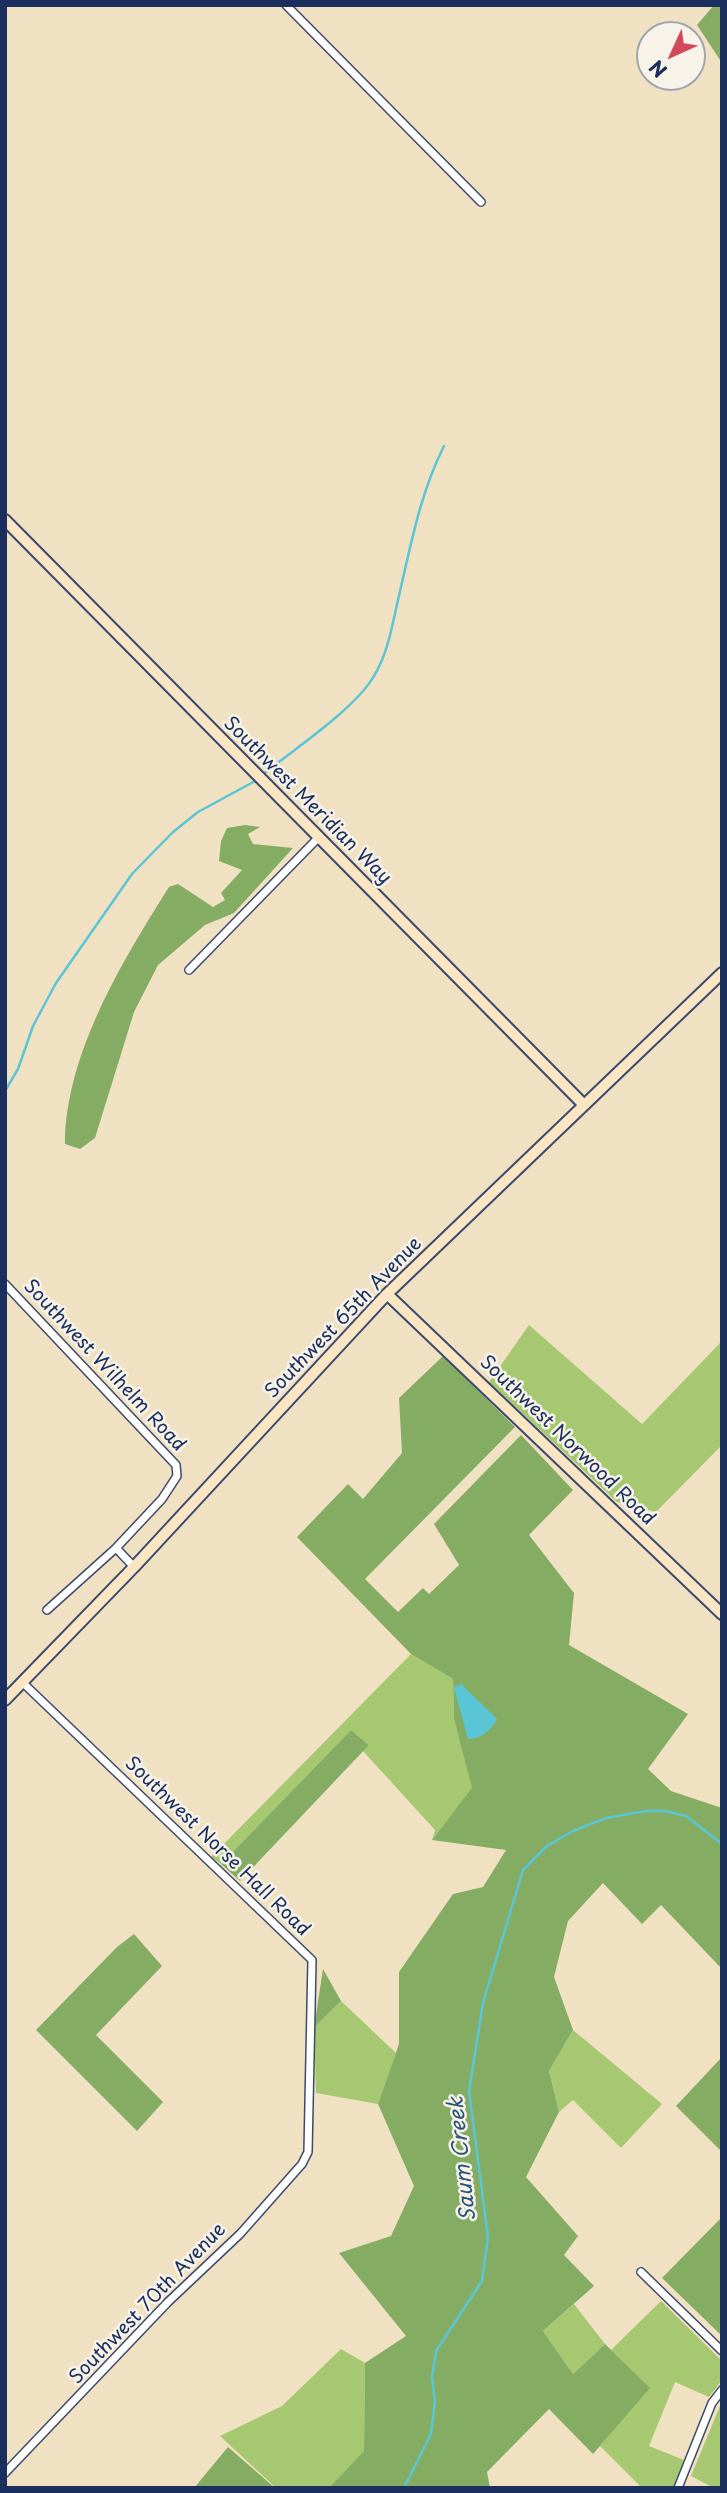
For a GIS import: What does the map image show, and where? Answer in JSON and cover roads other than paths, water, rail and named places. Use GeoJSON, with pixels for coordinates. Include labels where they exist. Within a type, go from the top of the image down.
{"type":"FeatureCollection","features":[{"type":"Feature","properties":{"kind":"street"},"geometry":{"type":"LineString","coordinates":[[286,5],[481,202]]}},
{"type":"Feature","properties":{"kind":"street","name":"Southwest Meridian Way"},"geometry":{"type":"LineString","coordinates":[[5,520],[584,1105]]}},
{"type":"Feature","properties":{"kind":"street"},"geometry":{"type":"LineString","coordinates":[[189,970],[318,838]]}},
{"type":"Feature","properties":{"kind":"street","name":"Southwest 65th Avenue"},"geometry":{"type":"LineString","coordinates":[[5,1700],[134,1567],[387,1294],[722,974]]}},
{"type":"Feature","properties":{"kind":"street","name":"Southwest Wilhelm Road"},"geometry":{"type":"LineString","coordinates":[[5,1284],[176,1465],[177,1476],[173,1486],[116,1548]]}},
{"type":"Feature","properties":{"kind":"street","name":"Southwest Norwood Road"},"geometry":{"type":"LineString","coordinates":[[387,1294],[722,1614]]}},
{"type":"Feature","properties":{"kind":"street"},"geometry":{"type":"LineString","coordinates":[[47,1610],[116,1548],[134,1567]]}},
{"type":"Feature","properties":{"kind":"street","name":"Southwest Norse Hall Road"},"geometry":{"type":"LineString","coordinates":[[22,1682],[312,1960],[308,2152]]}},
{"type":"Feature","properties":{"kind":"street","name":"Southwest 70th Avenue"},"geometry":{"type":"LineString","coordinates":[[5,2473],[168,2302],[240,2234],[302,2164],[308,2152]]}},
{"type":"Feature","properties":{"kind":"street"},"geometry":{"type":"LineString","coordinates":[[641,2272],[722,2351]]}},
{"type":"Feature","properties":{"kind":"street"},"geometry":{"type":"LineString","coordinates":[[678,2488],[712,2403],[722,2390]]}},
{"type":"Feature","properties":{"kind":"water"},"geometry":{"type":"Polygon","coordinates":[[[461,1684],[497,1719],[485,1733],[473,1739],[468,1739],[454,1688],[461,1684]]]}},
{"type":"Feature","properties":{"kind":"waterway"},"geometry":{"type":"LineString","coordinates":[[262,775],[353,702],[374,676],[389,639],[422,502],[444,446]]}},
{"type":"Feature","properties":{"kind":"waterway"},"geometry":{"type":"LineString","coordinates":[[5,1091],[18,1069],[33,1026],[56,983],[132,874],[173,832],[198,812],[257,780]]}},
{"type":"Feature","properties":{"kind":"waterway","name":"Saum Creek"},"geometry":{"type":"LineString","coordinates":[[404,2488],[431,2434],[435,2401],[432,2378],[436,2351],[482,2281],[488,2237],[469,2091],[483,2003],[523,1870],[547,1846],[573,1831],[606,1818],[646,1811],[665,1811],[686,1816],[722,1844]]}}]}
